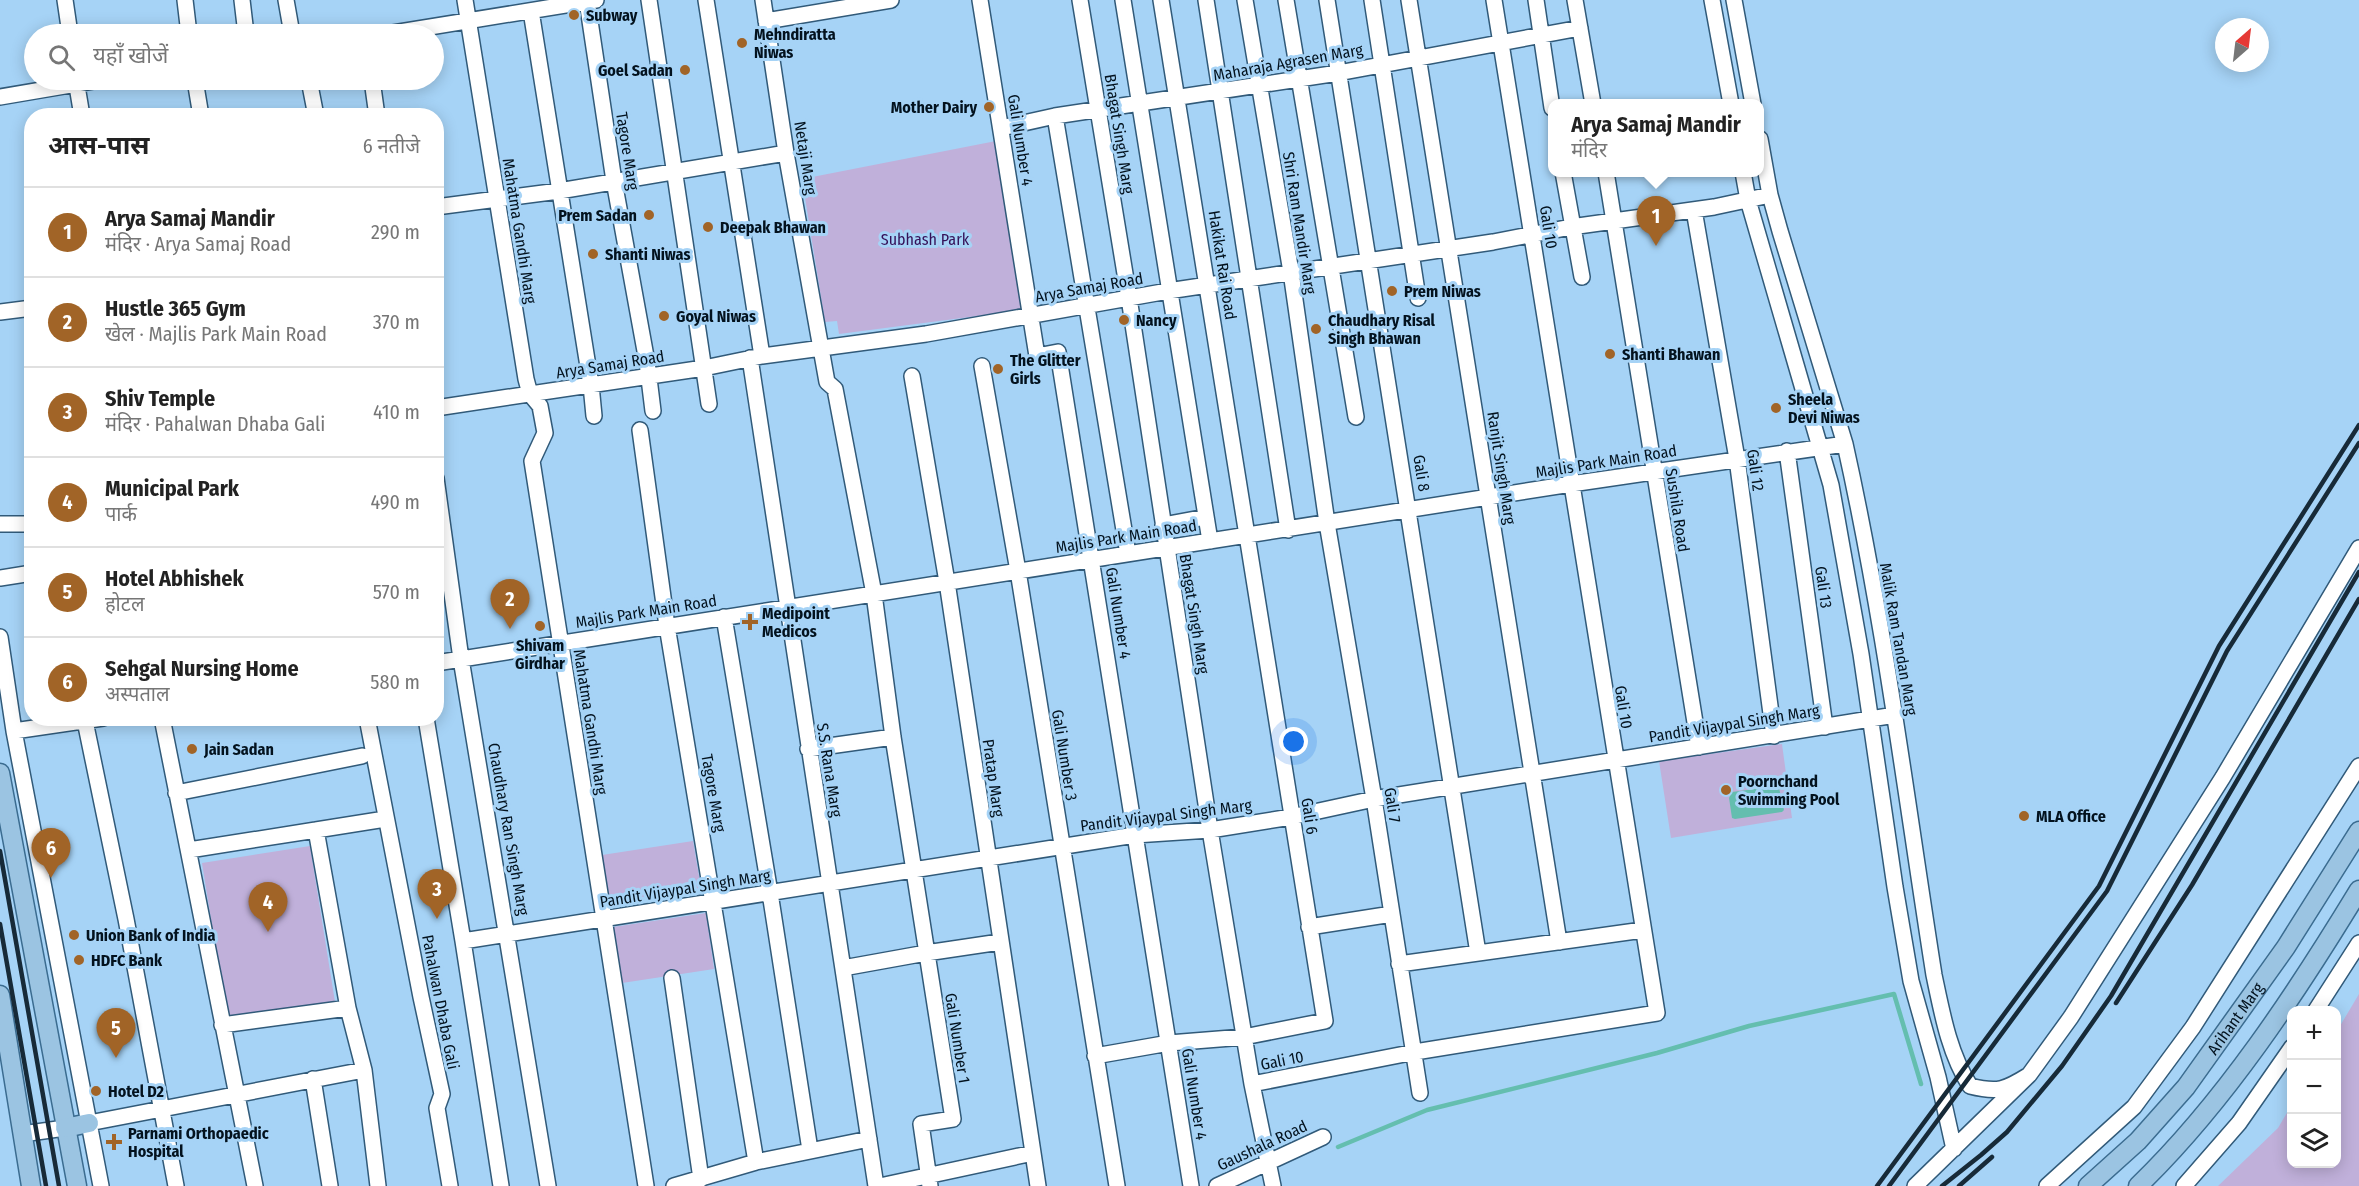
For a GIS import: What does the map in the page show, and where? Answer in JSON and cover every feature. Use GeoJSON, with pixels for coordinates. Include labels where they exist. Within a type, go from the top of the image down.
{"type":"FeatureCollection","features":[{"type":"Feature","properties":{"kind":"main road"},"geometry":{"type":"LineString","coordinates":[[0,773],[77,1186]]}},
{"type":"Feature","properties":{"kind":"main road","name":"Arihant Marg"},"geometry":{"type":"LineString","coordinates":[[2088,1186],[2138,1141],[2186,1087],[2286,947],[2359,831]]}},
{"type":"Feature","properties":{"kind":"main road","name":"Arihant Marg"},"geometry":{"type":"LineString","coordinates":[[2138,1186],[2161,1164],[2212,1105],[2313,966],[2359,890]]}},
{"type":"Feature","properties":{"kind":"main road"},"geometry":{"type":"LineString","coordinates":[[0,995],[31,1186]]}},
{"type":"Feature","properties":{"kind":"main road"},"geometry":{"type":"LineString","coordinates":[[65,1128],[90,1123]]}},
{"type":"Feature","properties":{"kind":"street"},"geometry":{"type":"LineString","coordinates":[[64,0],[68,24]]}},
{"type":"Feature","properties":{"kind":"street"},"geometry":{"type":"LineString","coordinates":[[185,0],[188,24]]}},
{"type":"Feature","properties":{"kind":"street"},"geometry":{"type":"LineString","coordinates":[[242,0],[245,24]]}},
{"type":"Feature","properties":{"kind":"street"},"geometry":{"type":"LineString","coordinates":[[286,0],[290,24]]}},
{"type":"Feature","properties":{"kind":"street","name":"Mahatma Gandhi Marg"},"geometry":{"type":"LineString","coordinates":[[465,0],[530,394],[540,406],[545,433],[532,461],[646,1186]]}},
{"type":"Feature","properties":{"kind":"street"},"geometry":{"type":"LineString","coordinates":[[649,0],[709,404]]}},
{"type":"Feature","properties":{"kind":"street","name":"S.S. Rana Marg"},"geometry":{"type":"LineString","coordinates":[[706,0],[732,162],[808,749],[878,1186]]}},
{"type":"Feature","properties":{"kind":"street","name":"Netaji Marg"},"geometry":{"type":"LineString","coordinates":[[763,0],[786,153],[827,382],[835,389],[874,594]]}},
{"type":"Feature","properties":{"kind":"street"},"geometry":{"type":"LineString","coordinates":[[766,21],[891,0]]}},
{"type":"Feature","properties":{"kind":"street","name":"Gali Number 4"},"geometry":{"type":"LineString","coordinates":[[980,0],[1037,356],[1058,352],[1191,1186]]}},
{"type":"Feature","properties":{"kind":"street","name":"Bhagat Singh Marg"},"geometry":{"type":"LineString","coordinates":[[1080,0],[1129,298],[1210,830],[1252,1084],[1273,1186]]}},
{"type":"Feature","properties":{"kind":"street"},"geometry":{"type":"LineString","coordinates":[[1123,0],[1210,542]]}},
{"type":"Feature","properties":{"kind":"street","name":"Hakikat Rai Road"},"geometry":{"type":"LineString","coordinates":[[1161,0],[1248,536]]}},
{"type":"Feature","properties":{"kind":"street"},"geometry":{"type":"LineString","coordinates":[[1206,0],[1288,530]]}},
{"type":"Feature","properties":{"kind":"street","name":"Shri Ram Mandir Marg"},"geometry":{"type":"LineString","coordinates":[[1245,0],[1291,272],[1327,524]]}},
{"type":"Feature","properties":{"kind":"street"},"geometry":{"type":"LineString","coordinates":[[1286,0],[1356,417]]}},
{"type":"Feature","properties":{"kind":"street","name":"Gali 8"},"geometry":{"type":"LineString","coordinates":[[1327,0],[1478,953]]}},
{"type":"Feature","properties":{"kind":"street"},"geometry":{"type":"LineString","coordinates":[[1372,0],[1418,298]]}},
{"type":"Feature","properties":{"kind":"street","name":"Ranjit Singh Marg"},"geometry":{"type":"LineString","coordinates":[[1409,0],[1559,942]]}},
{"type":"Feature","properties":{"kind":"street","name":"Gali 10"},"geometry":{"type":"LineString","coordinates":[[1252,1084],[1415,1052],[1657,1013],[1494,0]]}},
{"type":"Feature","properties":{"kind":"street"},"geometry":{"type":"LineString","coordinates":[[1536,0],[1551,99]]}},
{"type":"Feature","properties":{"kind":"street"},"geometry":{"type":"LineString","coordinates":[[1575,0],[1592,99]]}},
{"type":"Feature","properties":{"kind":"street"},"geometry":{"type":"LineString","coordinates":[[1712,0],[1730,99]]}},
{"type":"Feature","properties":{"kind":"street"},"geometry":{"type":"LineString","coordinates":[[1734,0],[1752,99]]}},
{"type":"Feature","properties":{"kind":"street"},"geometry":{"type":"LineString","coordinates":[[444,25],[592,1]]}},
{"type":"Feature","properties":{"kind":"street","name":"Tagore Marg"},"geometry":{"type":"LineString","coordinates":[[592,1],[614,181],[650,376],[653,411]]}},
{"type":"Feature","properties":{"kind":"street"},"geometry":{"type":"LineString","coordinates":[[531,10],[594,416]]}},
{"type":"Feature","properties":{"kind":"street","name":"Maharaja Agrasen Marg"},"geometry":{"type":"LineString","coordinates":[[1001,128],[1054,116],[1139,105],[1338,73],[1580,28]]}},
{"type":"Feature","properties":{"kind":"street"},"geometry":{"type":"LineString","coordinates":[[0,97],[35,90]]}},
{"type":"Feature","properties":{"kind":"street"},"geometry":{"type":"LineString","coordinates":[[77,90],[80,108]]}},
{"type":"Feature","properties":{"kind":"street"},"geometry":{"type":"LineString","coordinates":[[197,90],[200,108]]}},
{"type":"Feature","properties":{"kind":"street"},"geometry":{"type":"LineString","coordinates":[[311,90],[314,108]]}},
{"type":"Feature","properties":{"kind":"street"},"geometry":{"type":"LineString","coordinates":[[373,90],[376,108]]}},
{"type":"Feature","properties":{"kind":"street"},"geometry":{"type":"LineString","coordinates":[[1054,116],[1128,554]]}},
{"type":"Feature","properties":{"kind":"street"},"geometry":{"type":"LineString","coordinates":[[444,206],[559,191],[786,153]]}},
{"type":"Feature","properties":{"kind":"street","name":"Malik Ram Tandan Marg"},"geometry":{"type":"LineString","coordinates":[[1764,161],[1770,195],[1845,444],[1885,650],[1934,975],[1959,1069]]}},
{"type":"Feature","properties":{"kind":"street"},"geometry":{"type":"LineString","coordinates":[[1564,177],[1571,227],[1582,277]]}},
{"type":"Feature","properties":{"kind":"street","name":"Sushila Road"},"geometry":{"type":"LineString","coordinates":[[1607,177],[1699,747]]}},
{"type":"Feature","properties":{"kind":"street"},"geometry":{"type":"LineString","coordinates":[[1744,177],[1748,200],[1821,447],[1839,528],[1872,718],[1895,887],[1911,981],[1938,1077],[1954,1149]]}},
{"type":"Feature","properties":{"kind":"street","name":"Arya Samaj Road"},"geometry":{"type":"LineString","coordinates":[[444,407],[704,368],[756,357],[916,335],[1168,291],[1370,261],[1571,227],[1694,210],[1770,195]]}},
{"type":"Feature","properties":{"kind":"street","name":"Gali 12"},"geometry":{"type":"LineString","coordinates":[[1694,210],[1737,459],[1774,735]]}},
{"type":"Feature","properties":{"kind":"street"},"geometry":{"type":"LineString","coordinates":[[0,312],[24,309]]}},
{"type":"Feature","properties":{"kind":"street","name":"Gali Number 3"},"geometry":{"type":"LineString","coordinates":[[982,366],[1018,571],[1117,1186]]}},
{"type":"Feature","properties":{"kind":"street","name":"Pratap Marg"},"geometry":{"type":"LineString","coordinates":[[912,376],[947,582],[1038,1186]]}},
{"type":"Feature","properties":{"kind":"street","name":"Tagore Marg"},"geometry":{"type":"LineString","coordinates":[[640,430],[667,626],[756,1162]]}},
{"type":"Feature","properties":{"kind":"street","name":"Majlis Park Main Road"},"geometry":{"type":"LineString","coordinates":[[444,662],[1654,471],[1845,444]]}},
{"type":"Feature","properties":{"kind":"street","name":"Gali 13"},"geometry":{"type":"LineString","coordinates":[[1787,451],[1826,727]]}},
{"type":"Feature","properties":{"kind":"street"},"geometry":{"type":"LineString","coordinates":[[1163,525],[1206,517]]}},
{"type":"Feature","properties":{"kind":"street"},"geometry":{"type":"LineString","coordinates":[[0,524],[24,524]]}},
{"type":"Feature","properties":{"kind":"street","name":"Gali 7"},"geometry":{"type":"LineString","coordinates":[[1327,524],[1374,799],[1420,1093]]}},
{"type":"Feature","properties":{"kind":"street"},"geometry":{"type":"LineString","coordinates":[[1839,528],[1861,525]]}},
{"type":"Feature","properties":{"kind":"street","name":"Gali 6"},"geometry":{"type":"LineString","coordinates":[[1244,1037],[1325,1021],[1248,536]]}},
{"type":"Feature","properties":{"kind":"street","name":"Chaudhary Ran Singh Marg"},"geometry":{"type":"LineString","coordinates":[[444,544],[548,1186]]}},
{"type":"Feature","properties":{"kind":"street"},"geometry":{"type":"LineString","coordinates":[[1915,1186],[2029,1075],[2072,1017],[2141,909],[2359,548]]}},
{"type":"Feature","properties":{"kind":"street"},"geometry":{"type":"LineString","coordinates":[[0,578],[24,574]]}},
{"type":"Feature","properties":{"kind":"street","name":"Gali Number 1"},"geometry":{"type":"LineString","coordinates":[[874,594],[893,737],[953,1119],[921,1124],[929,1181]]}},
{"type":"Feature","properties":{"kind":"street"},"geometry":{"type":"LineString","coordinates":[[723,617],[770,893],[810,1150]]}},
{"type":"Feature","properties":{"kind":"street"},"geometry":{"type":"LineString","coordinates":[[0,637],[14,731],[102,1186]]}},
{"type":"Feature","properties":{"kind":"street","name":"Pandit Vijaypal Singh Marg"},"geometry":{"type":"LineString","coordinates":[[463,941],[1135,835],[1210,830],[1291,817],[1374,799],[1895,715]]}},
{"type":"Feature","properties":{"kind":"street"},"geometry":{"type":"LineString","coordinates":[[14,731],[46,726]]}},
{"type":"Feature","properties":{"kind":"street"},"geometry":{"type":"LineString","coordinates":[[80,726],[105,813],[176,1186]]}},
{"type":"Feature","properties":{"kind":"street"},"geometry":{"type":"LineString","coordinates":[[163,726],[255,1186]]}},
{"type":"Feature","properties":{"kind":"street","name":"Pahalwan Dhaba Gali"},"geometry":{"type":"LineString","coordinates":[[369,726],[442,1094],[437,1108],[450,1186]]}},
{"type":"Feature","properties":{"kind":"street"},"geometry":{"type":"LineString","coordinates":[[427,726],[501,1186]]}},
{"type":"Feature","properties":{"kind":"street"},"geometry":{"type":"LineString","coordinates":[[808,749],[893,737]]}},
{"type":"Feature","properties":{"kind":"street"},"geometry":{"type":"LineString","coordinates":[[176,793],[362,756]]}},
{"type":"Feature","properties":{"kind":"street"},"geometry":{"type":"LineString","coordinates":[[2047,1186],[2134,1107],[2193,1027],[2359,766]]}},
{"type":"Feature","properties":{"kind":"street"},"geometry":{"type":"LineString","coordinates":[[189,850],[379,820]]}},
{"type":"Feature","properties":{"kind":"street"},"geometry":{"type":"LineString","coordinates":[[316,830],[348,1008],[364,1070],[378,1186]]}},
{"type":"Feature","properties":{"kind":"street"},"geometry":{"type":"LineString","coordinates":[[1309,927],[1392,914]]}},
{"type":"Feature","properties":{"kind":"street"},"geometry":{"type":"LineString","coordinates":[[1399,964],[1643,930]]}},
{"type":"Feature","properties":{"kind":"street"},"geometry":{"type":"LineString","coordinates":[[843,968],[1000,942]]}},
{"type":"Feature","properties":{"kind":"street"},"geometry":{"type":"LineString","coordinates":[[2319,1006],[2359,943]]}},
{"type":"Feature","properties":{"kind":"street"},"geometry":{"type":"LineString","coordinates":[[672,978],[701,1179]]}},
{"type":"Feature","properties":{"kind":"street"},"geometry":{"type":"LineString","coordinates":[[222,1025],[348,1008]]}},
{"type":"Feature","properties":{"kind":"street"},"geometry":{"type":"LineString","coordinates":[[1095,1056],[1169,1043],[1244,1037]]}},
{"type":"Feature","properties":{"kind":"street"},"geometry":{"type":"LineString","coordinates":[[2184,1186],[2239,1123],[2287,1054]]}},
{"type":"Feature","properties":{"kind":"street"},"geometry":{"type":"LineString","coordinates":[[1938,1077],[1959,1069],[1970,1086],[1992,1091],[2009,1088],[2029,1075]]}},
{"type":"Feature","properties":{"kind":"street"},"geometry":{"type":"LineString","coordinates":[[90,1123],[364,1070]]}},
{"type":"Feature","properties":{"kind":"street"},"geometry":{"type":"LineString","coordinates":[[313,1079],[330,1186]]}},
{"type":"Feature","properties":{"kind":"street"},"geometry":{"type":"LineString","coordinates":[[22,1134],[65,1128]]}},
{"type":"Feature","properties":{"kind":"street","name":"Gaushala Road"},"geometry":{"type":"LineString","coordinates":[[1217,1186],[1323,1137]]}},
{"type":"Feature","properties":{"kind":"street"},"geometry":{"type":"LineString","coordinates":[[674,1186],[756,1162],[869,1139]]}},
{"type":"Feature","properties":{"kind":"street"},"geometry":{"type":"LineString","coordinates":[[878,1186],[929,1181],[1033,1154]]}},
{"type":"Feature","properties":{"kind":"green space","name":"Subhash Park"},"geometry":{"type":"Polygon","coordinates":[[[996,141],[1024,310],[839,334],[837,321],[825,322],[802,179],[996,141]]]}},
{"type":"Feature","properties":{"kind":"green space","name":"Poornchand Swimming Pool"},"geometry":{"type":"Polygon","coordinates":[[[1782,744],[1792,818],[1671,838],[1659,761],[1782,744]]]}},
{"type":"Feature","properties":{"kind":"green space"},"geometry":{"type":"Polygon","coordinates":[[[693,841],[701,888],[609,902],[602,855],[693,841]]]}},
{"type":"Feature","properties":{"kind":"green space"},"geometry":{"type":"Polygon","coordinates":[[[310,846],[335,1002],[227,1019],[202,863],[310,846]]]}},
{"type":"Feature","properties":{"kind":"green space"},"geometry":{"type":"Polygon","coordinates":[[[706,913],[714,969],[622,983],[613,927],[706,913]]]}},
{"type":"Feature","properties":{"kind":"green space"},"geometry":{"type":"Polygon","coordinates":[[[2359,994],[2359,1186],[2218,1186],[2278,1128],[2287,1113],[2287,1168],[2341,1168],[2341,1024],[2359,994]]]}},
{"type":"Feature","properties":{"kind":"shaded area"},"geometry":{"type":"Polygon","coordinates":[[[1777,786],[1784,810],[1782,812],[1732,818],[1729,798],[1732,792],[1777,786]]]}},
{"type":"Feature","properties":{"kind":"waterway"},"geometry":{"type":"LineString","coordinates":[[1338,1147],[1427,1110],[1657,1053],[1749,1026],[1894,994],[1921,1084]]}},
{"type":"Feature","properties":{"kind":"railway"},"geometry":{"type":"LineString","coordinates":[[1877,1186],[2099,886],[2219,646],[2359,425]]}},
{"type":"Feature","properties":{"kind":"railway"},"geometry":{"type":"LineString","coordinates":[[1889,1186],[2107,891],[2227,651],[2359,443]]}},
{"type":"Feature","properties":{"kind":"railway"},"geometry":{"type":"LineString","coordinates":[[1942,1186],[2007,1132],[2062,1066],[2111,996],[2359,572]]}},
{"type":"Feature","properties":{"kind":"railway"},"geometry":{"type":"LineString","coordinates":[[2116,1003],[2192,885],[2359,599]]}},
{"type":"Feature","properties":{"kind":"railway"},"geometry":{"type":"LineString","coordinates":[[0,851],[59,1186]]}},
{"type":"Feature","properties":{"kind":"railway"},"geometry":{"type":"LineString","coordinates":[[0,924],[46,1186]]}},
{"type":"Feature","properties":{"kind":"railway"},"geometry":{"type":"LineString","coordinates":[[1959,1186],[1992,1157]]}},
{"type":"Feature","properties":{"kind":"place","name":"Subway"},"geometry":{"type":"Point","coordinates":[574,15]}},
{"type":"Feature","properties":{"kind":"place","name":"Mehndiratta Niwas"},"geometry":{"type":"Point","coordinates":[742,43]}},
{"type":"Feature","properties":{"kind":"place","name":"Goel Sadan"},"geometry":{"type":"Point","coordinates":[685,70]}},
{"type":"Feature","properties":{"kind":"place","name":"Mother Dairy"},"geometry":{"type":"Point","coordinates":[989,107]}},
{"type":"Feature","properties":{"kind":"place","name":"Prem Sadan"},"geometry":{"type":"Point","coordinates":[649,215]}},
{"type":"Feature","properties":{"kind":"place","name":"Deepak Bhawan"},"geometry":{"type":"Point","coordinates":[708,227]}},
{"type":"Feature","properties":{"kind":"place","name":"Arya Samaj Mandir"},"geometry":{"type":"Point","coordinates":[1656,246]}},
{"type":"Feature","properties":{"kind":"place","name":"Shanti Niwas"},"geometry":{"type":"Point","coordinates":[593,254]}},
{"type":"Feature","properties":{"kind":"place","name":"Prem Niwas"},"geometry":{"type":"Point","coordinates":[1392,291]}},
{"type":"Feature","properties":{"kind":"place","name":"Goyal Niwas"},"geometry":{"type":"Point","coordinates":[664,316]}},
{"type":"Feature","properties":{"kind":"place","name":"Nancy"},"geometry":{"type":"Point","coordinates":[1124,320]}},
{"type":"Feature","properties":{"kind":"place","name":"Chaudhary Risal Singh Bhawan"},"geometry":{"type":"Point","coordinates":[1316,329]}},
{"type":"Feature","properties":{"kind":"place","name":"Shanti Bhawan"},"geometry":{"type":"Point","coordinates":[1610,354]}},
{"type":"Feature","properties":{"kind":"place","name":"The Glitter Girls"},"geometry":{"type":"Point","coordinates":[998,369]}},
{"type":"Feature","properties":{"kind":"place","name":"Sheela Devi Niwas"},"geometry":{"type":"Point","coordinates":[1776,408]}},
{"type":"Feature","properties":{"kind":"place","name":"Medipoint Medicos"},"geometry":{"type":"Point","coordinates":[750,622]}},
{"type":"Feature","properties":{"kind":"place","name":"Shivam Girdhar"},"geometry":{"type":"Point","coordinates":[540,626]}},
{"type":"Feature","properties":{"kind":"place","name":"Hustle 365 Gym"},"geometry":{"type":"Point","coordinates":[510,629]}},
{"type":"Feature","properties":{"kind":"place","name":"Jain Sadan"},"geometry":{"type":"Point","coordinates":[192,749]}},
{"type":"Feature","properties":{"kind":"place","name":"Poornchand Swimming Pool"},"geometry":{"type":"Point","coordinates":[1726,790]}},
{"type":"Feature","properties":{"kind":"place","name":"MLA Office"},"geometry":{"type":"Point","coordinates":[2024,816]}},
{"type":"Feature","properties":{"kind":"place","name":"Sehgal Nursing Home"},"geometry":{"type":"Point","coordinates":[51,878]}},
{"type":"Feature","properties":{"kind":"place","name":"Shiv Temple"},"geometry":{"type":"Point","coordinates":[437,919]}},
{"type":"Feature","properties":{"kind":"place","name":"Municipal Park"},"geometry":{"type":"Point","coordinates":[268,932]}},
{"type":"Feature","properties":{"kind":"place","name":"Union Bank of India"},"geometry":{"type":"Point","coordinates":[74,935]}},
{"type":"Feature","properties":{"kind":"place","name":"HDFC Bank"},"geometry":{"type":"Point","coordinates":[79,960]}},
{"type":"Feature","properties":{"kind":"place","name":"Hotel Abhishek"},"geometry":{"type":"Point","coordinates":[116,1058]}},
{"type":"Feature","properties":{"kind":"place","name":"Hotel D2"},"geometry":{"type":"Point","coordinates":[96,1091]}},
{"type":"Feature","properties":{"kind":"place","name":"Parnami Orthopaedic Hospital"},"geometry":{"type":"Point","coordinates":[114,1142]}}]}
